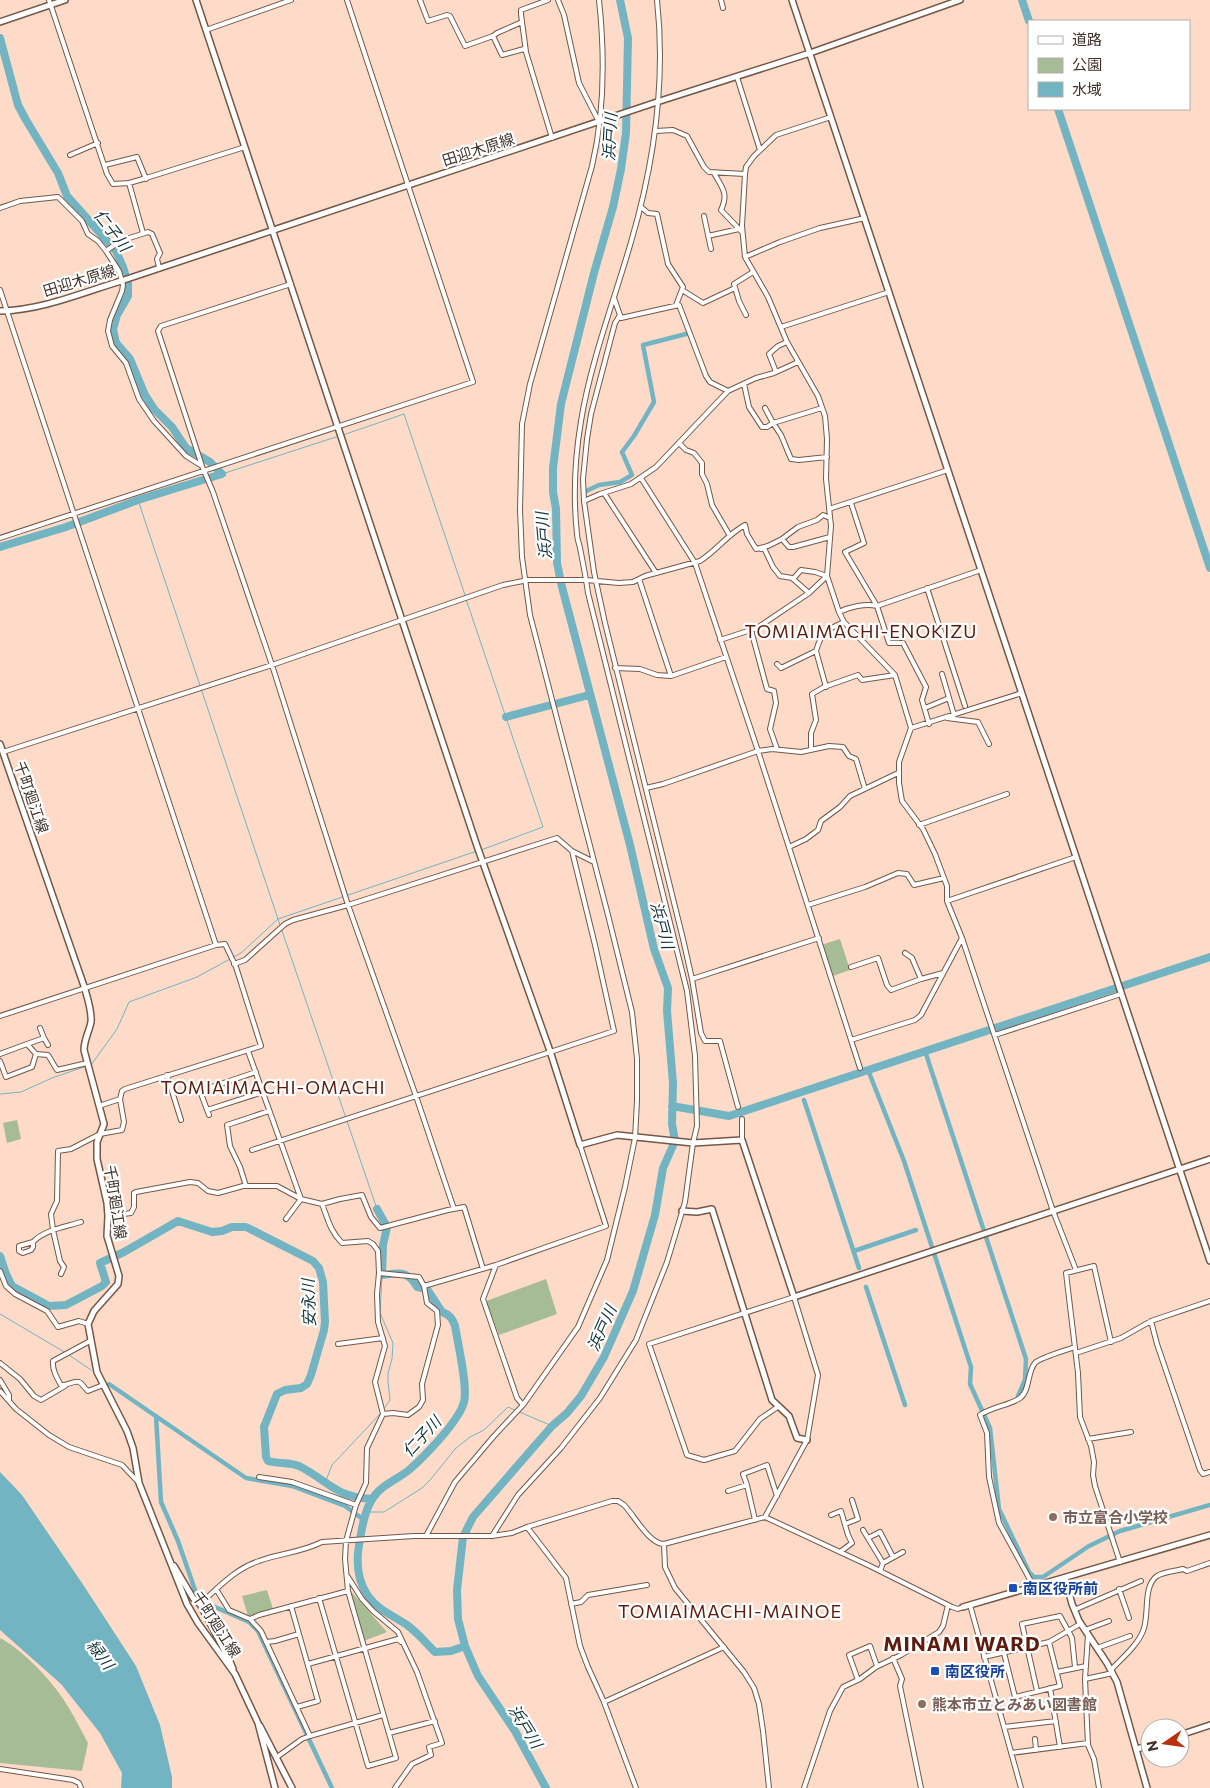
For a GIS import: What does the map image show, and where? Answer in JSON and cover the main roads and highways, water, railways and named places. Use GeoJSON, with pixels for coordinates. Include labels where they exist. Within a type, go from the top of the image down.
{"type":"FeatureCollection","features":[{"type":"Feature","properties":{"kind":"water","name":"緑川"},"geometry":{"type":"Polygon","coordinates":[[[0,1472],[22,1495],[136,1666],[160,1725],[172,1777],[172,1788],[121,1788],[122,1773],[100,1733],[61,1684],[0,1630],[0,1472]]]}},
{"type":"Feature","properties":{"kind":"waterway","name":"浜戸川"},"geometry":{"type":"LineString","coordinates":[[546,1788],[515,1731],[478,1676],[465,1646],[458,1619],[457,1590],[463,1537],[473,1517],[552,1426],[567,1413],[581,1396],[604,1357],[633,1291],[655,1215],[663,1168],[675,1141],[672,1124],[673,1083],[667,1011],[668,988],[654,949],[630,845],[562,587],[557,563],[556,509],[553,492],[553,468],[561,404],[594,273],[613,207],[626,133],[628,38],[620,0]]}},
{"type":"Feature","properties":{"kind":"waterway"},"geometry":{"type":"LineString","coordinates":[[1022,0],[1029,20]]}},
{"type":"Feature","properties":{"kind":"waterway","name":"仁子川"},"geometry":{"type":"LineString","coordinates":[[0,38],[18,105],[26,120],[58,173],[67,196],[116,251],[123,267],[128,284],[128,296],[117,315],[113,329],[116,343],[130,359],[145,395],[154,409],[172,427],[186,448],[210,462],[222,474],[138,500],[66,527],[0,547]]}},
{"type":"Feature","properties":{"kind":"waterway"},"geometry":{"type":"LineString","coordinates":[[1058,110],[1210,568]]}},
{"type":"Feature","properties":{"kind":"waterway"},"geometry":{"type":"LineString","coordinates":[[584,492],[599,485],[620,482],[632,475],[622,452],[654,402],[643,345],[690,333]]}},
{"type":"Feature","properties":{"kind":"waterway"},"geometry":{"type":"LineString","coordinates":[[343,435],[404,414],[465,595]]}},
{"type":"Feature","properties":{"kind":"waterway"},"geometry":{"type":"LineString","coordinates":[[222,474],[339,436]]}},
{"type":"Feature","properties":{"kind":"waterway"},"geometry":{"type":"LineString","coordinates":[[138,500],[377,1209]]}},
{"type":"Feature","properties":{"kind":"waterway"},"geometry":{"type":"LineString","coordinates":[[466,599],[543,827],[481,850]]}},
{"type":"Feature","properties":{"kind":"waterway"},"geometry":{"type":"LineString","coordinates":[[506,717],[589,695]]}},
{"type":"Feature","properties":{"kind":"waterway"},"geometry":{"type":"LineString","coordinates":[[91,1065],[117,1029],[129,1002],[197,977],[241,953],[278,919],[477,851]]}},
{"type":"Feature","properties":{"kind":"waterway"},"geometry":{"type":"LineString","coordinates":[[672,1106],[729,1116],[1210,957]]}},
{"type":"Feature","properties":{"kind":"waterway"},"geometry":{"type":"LineString","coordinates":[[925,1051],[1026,1359],[1025,1380],[1018,1396]]}},
{"type":"Feature","properties":{"kind":"waterway"},"geometry":{"type":"LineString","coordinates":[[0,1094],[21,1092],[52,1078],[87,1066]]}},
{"type":"Feature","properties":{"kind":"waterway"},"geometry":{"type":"LineString","coordinates":[[868,1070],[904,1161],[971,1367],[970,1384],[990,1428],[999,1509],[1029,1572],[1034,1577],[1043,1577],[1089,1546],[1120,1531],[1210,1505]]}},
{"type":"Feature","properties":{"kind":"waterway"},"geometry":{"type":"LineString","coordinates":[[804,1100],[859,1268]]}},
{"type":"Feature","properties":{"kind":"waterway","name":"仁子川"},"geometry":{"type":"LineString","coordinates":[[377,1209],[387,1227],[383,1245],[382,1275],[398,1273],[406,1275],[417,1287],[427,1289],[442,1312],[452,1319],[464,1376],[465,1395],[464,1402],[456,1419],[441,1438],[409,1470],[376,1493],[365,1514],[358,1552],[358,1571],[364,1590],[372,1601],[411,1628],[435,1652],[451,1651],[465,1646]]}},
{"type":"Feature","properties":{"kind":"waterway","name":"安永川"},"geometry":{"type":"LineString","coordinates":[[0,1256],[12,1286],[49,1306],[66,1305],[102,1286],[106,1282],[100,1263],[124,1252],[178,1221],[212,1232],[232,1227],[246,1227],[313,1261],[319,1268],[323,1282],[324,1330],[307,1384],[301,1388],[285,1390],[277,1394],[264,1427],[266,1457],[268,1461],[299,1466],[340,1492],[359,1498],[372,1499]]}},
{"type":"Feature","properties":{"kind":"waterway"},"geometry":{"type":"LineString","coordinates":[[854,1251],[916,1230]]}},
{"type":"Feature","properties":{"kind":"waterway"},"geometry":{"type":"LineString","coordinates":[[382,1275],[380,1313],[393,1343],[392,1359],[388,1373],[390,1400],[383,1410]]}},
{"type":"Feature","properties":{"kind":"waterway"},"geometry":{"type":"LineString","coordinates":[[866,1287],[905,1405]]}},
{"type":"Feature","properties":{"kind":"waterway"},"geometry":{"type":"LineString","coordinates":[[0,1314],[66,1353]]}},
{"type":"Feature","properties":{"kind":"waterway"},"geometry":{"type":"LineString","coordinates":[[69,1355],[91,1370]]}},
{"type":"Feature","properties":{"kind":"waterway"},"geometry":{"type":"LineString","coordinates":[[109,1384],[246,1478],[292,1486],[345,1506],[364,1520]]}},
{"type":"Feature","properties":{"kind":"waterway"},"geometry":{"type":"LineString","coordinates":[[366,1512],[384,1512],[422,1488],[455,1449],[470,1437],[484,1430],[508,1407],[552,1426]]}},
{"type":"Feature","properties":{"kind":"waterway"},"geometry":{"type":"LineString","coordinates":[[325,1483],[332,1465],[381,1413]]}},
{"type":"Feature","properties":{"kind":"waterway"},"geometry":{"type":"LineString","coordinates":[[156,1416],[161,1502],[178,1541],[196,1593],[200,1598]]}},
{"type":"Feature","properties":{"kind":"waterway"},"geometry":{"type":"LineString","coordinates":[[206,1603],[249,1622],[258,1631],[332,1788]]}},
{"type":"Feature","properties":{"kind":"place","name":"市立富合小学校"},"geometry":{"type":"Point","coordinates":[1053,1517]}},
{"type":"Feature","properties":{"kind":"place","name":"南区役所前"},"geometry":{"type":"Point","coordinates":[1013,1588]}},
{"type":"Feature","properties":{"kind":"place","name":"南区役所"},"geometry":{"type":"Point","coordinates":[935,1671]}},
{"type":"Feature","properties":{"kind":"place","name":"熊本市立とみあい図書館"},"geometry":{"type":"Point","coordinates":[922,1704]}},
{"type":"Feature","properties":{"kind":"district","name":"TOMIAIMACHI-ENOKIZU"},"geometry":{"type":"Point","coordinates":[861,631]}},
{"type":"Feature","properties":{"kind":"district","name":"TOMIAIMACHI-OMACHI"},"geometry":{"type":"Point","coordinates":[273,1087]}},
{"type":"Feature","properties":{"kind":"district","name":"TOMIAIMACHI-MAINOE"},"geometry":{"type":"Point","coordinates":[730,1611]}},
{"type":"Feature","properties":{"kind":"district","name":"MINAMI WARD"},"geometry":{"type":"Point","coordinates":[962,1643]}}]}
